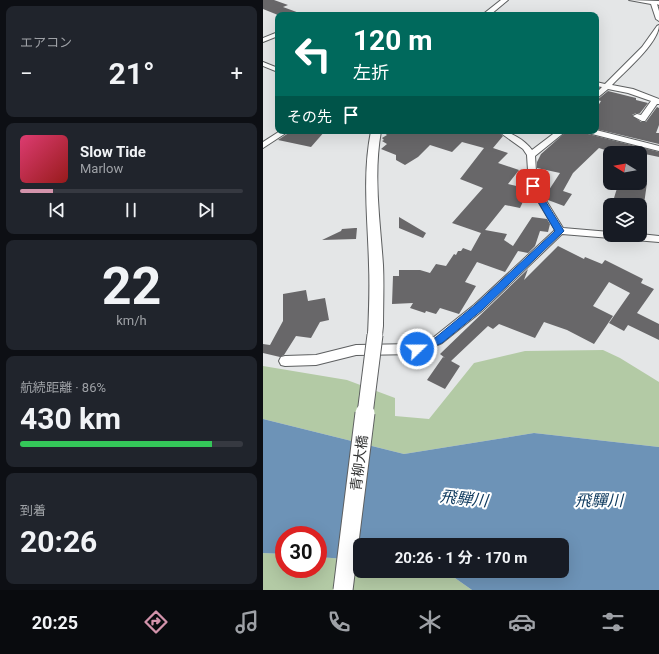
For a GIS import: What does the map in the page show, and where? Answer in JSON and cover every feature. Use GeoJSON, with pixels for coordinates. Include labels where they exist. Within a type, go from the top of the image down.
{"type":"FeatureCollection","features":[{"type":"Feature","properties":{"kind":"street"},"geometry":{"type":"LineString","coordinates":[[490,12],[505,0]]}},
{"type":"Feature","properties":{"kind":"street"},"geometry":{"type":"LineString","coordinates":[[632,0],[659,3]]}},
{"type":"Feature","properties":{"kind":"street"},"geometry":{"type":"LineString","coordinates":[[653,2],[659,19]]}},
{"type":"Feature","properties":{"kind":"street"},"geometry":{"type":"LineString","coordinates":[[599,94],[644,48],[659,27]]}},
{"type":"Feature","properties":{"kind":"street"},"geometry":{"type":"LineString","coordinates":[[263,40],[275,35]]}},
{"type":"Feature","properties":{"kind":"street"},"geometry":{"type":"LineString","coordinates":[[263,64],[275,69]]}},
{"type":"Feature","properties":{"kind":"street"},"geometry":{"type":"LineString","coordinates":[[599,85],[630,91],[657,101],[642,119],[637,116]]}},
{"type":"Feature","properties":{"kind":"street"},"geometry":{"type":"LineString","coordinates":[[599,133],[659,149]]}},
{"type":"Feature","properties":{"kind":"street"},"geometry":{"type":"LineString","coordinates":[[263,146],[281,134]]}},
{"type":"Feature","properties":{"kind":"street","name":"青柳大橋"},"geometry":{"type":"LineString","coordinates":[[343,590],[375,335],[376,266],[371,198],[373,146],[375,134]]}},
{"type":"Feature","properties":{"kind":"street"},"geometry":{"type":"LineString","coordinates":[[507,134],[526,147],[531,155],[533,186],[560,231]]}},
{"type":"Feature","properties":{"kind":"street"},"geometry":{"type":"LineString","coordinates":[[531,155],[558,134]]}},
{"type":"Feature","properties":{"kind":"street"},"geometry":{"type":"LineString","coordinates":[[285,361],[316,360],[356,350],[417,349],[438,340],[490,297],[560,231],[603,234]]}},
{"type":"Feature","properties":{"kind":"street"},"geometry":{"type":"LineString","coordinates":[[647,238],[659,239]]}},
{"type":"Feature","properties":{"kind":"green space"},"geometry":{"type":"Polygon","coordinates":[[[603,350],[620,358],[659,382],[659,447],[534,433],[404,454],[263,419],[263,366],[347,380],[395,398],[395,416],[429,419],[474,363],[525,351],[603,350]]]}},
{"type":"Feature","properties":{"kind":"green space"},"geometry":{"type":"Polygon","coordinates":[[[263,553],[275,554],[275,578],[327,578],[327,558],[353,560],[353,578],[455,578],[472,590],[263,590],[263,553]]]}},
{"type":"Feature","properties":{"kind":"water","name":"飛驒川"},"geometry":{"type":"Polygon","coordinates":[[[263,419],[404,454],[534,433],[659,447],[659,590],[472,590],[455,578],[569,578],[569,538],[353,538],[353,560],[327,558],[327,526],[275,526],[275,554],[263,553],[263,419]]]}},
{"type":"Feature","properties":{"kind":"building"},"geometry":{"type":"Polygon","coordinates":[[[263,0],[274,0],[288,5],[283,7],[297,12],[275,12],[275,14],[263,9],[263,0]]]}},
{"type":"Feature","properties":{"kind":"building"},"geometry":{"type":"Polygon","coordinates":[[[608,91],[636,98],[636,100],[648,103],[640,113],[632,115],[641,122],[646,122],[657,107],[659,108],[659,125],[656,133],[659,133],[659,144],[599,130],[599,104],[601,101],[599,100],[599,98],[608,91]]]}},
{"type":"Feature","properties":{"kind":"building"},"geometry":{"type":"Polygon","coordinates":[[[287,134],[322,134],[311,147],[278,140],[287,134]]]}},
{"type":"Feature","properties":{"kind":"building"},"geometry":{"type":"Polygon","coordinates":[[[386,134],[501,134],[503,136],[493,148],[508,153],[498,163],[519,170],[508,184],[529,189],[520,208],[505,205],[485,230],[507,234],[504,240],[513,246],[532,217],[547,219],[550,224],[548,232],[540,231],[535,246],[528,253],[518,251],[505,272],[477,262],[465,282],[476,286],[459,314],[440,308],[436,314],[426,311],[425,313],[410,308],[413,303],[392,304],[393,276],[399,276],[399,270],[420,270],[430,273],[436,264],[446,266],[454,254],[456,255],[458,251],[461,251],[463,248],[471,251],[481,233],[452,223],[483,188],[460,179],[484,148],[462,142],[452,152],[430,145],[418,157],[405,165],[396,160],[396,155],[381,149],[387,144],[382,141],[384,140],[382,138],[387,135],[386,134]]]}},
{"type":"Feature","properties":{"kind":"building"},"geometry":{"type":"Polygon","coordinates":[[[564,134],[588,134],[635,146],[603,146],[603,149],[599,148],[573,173],[563,191],[572,194],[564,206],[548,200],[545,196],[560,173],[537,168],[537,162],[541,154],[564,134]]]}},
{"type":"Feature","properties":{"kind":"building"},"geometry":{"type":"Polygon","coordinates":[[[647,149],[659,152],[659,157],[647,154],[647,149]]]}},
{"type":"Feature","properties":{"kind":"building"},"geometry":{"type":"Polygon","coordinates":[[[616,190],[646,190],[645,198],[614,198],[616,190]]]}},
{"type":"Feature","properties":{"kind":"building"},"geometry":{"type":"Polygon","coordinates":[[[399,217],[426,233],[423,238],[399,228],[399,217]]]}},
{"type":"Feature","properties":{"kind":"building"},"geometry":{"type":"Polygon","coordinates":[[[357,228],[356,239],[322,240],[341,231],[342,229],[357,228]]]}},
{"type":"Feature","properties":{"kind":"building"},"geometry":{"type":"Polygon","coordinates":[[[558,246],[584,259],[585,257],[602,264],[605,260],[643,279],[641,283],[654,289],[637,313],[659,324],[659,340],[628,325],[624,331],[609,323],[630,293],[609,282],[593,306],[613,316],[594,344],[567,330],[544,322],[535,338],[499,324],[493,329],[488,326],[451,361],[460,366],[445,389],[427,380],[443,357],[445,358],[440,354],[528,269],[524,280],[558,246]]]}},
{"type":"Feature","properties":{"kind":"building"},"geometry":{"type":"Polygon","coordinates":[[[306,290],[308,301],[325,298],[329,320],[320,322],[311,338],[296,336],[284,355],[280,357],[263,353],[263,344],[270,345],[283,321],[283,294],[306,290]]]}},
{"type":"Feature","properties":{"kind":"route"},"geometry":{"type":"LineString","coordinates":[[417,349],[438,340],[478,308],[560,231],[533,186]]}},
{"type":"Feature","properties":{"kind":"water label","name":"飛騨川"},"geometry":{"type":"Point","coordinates":[464,498]}}]}
